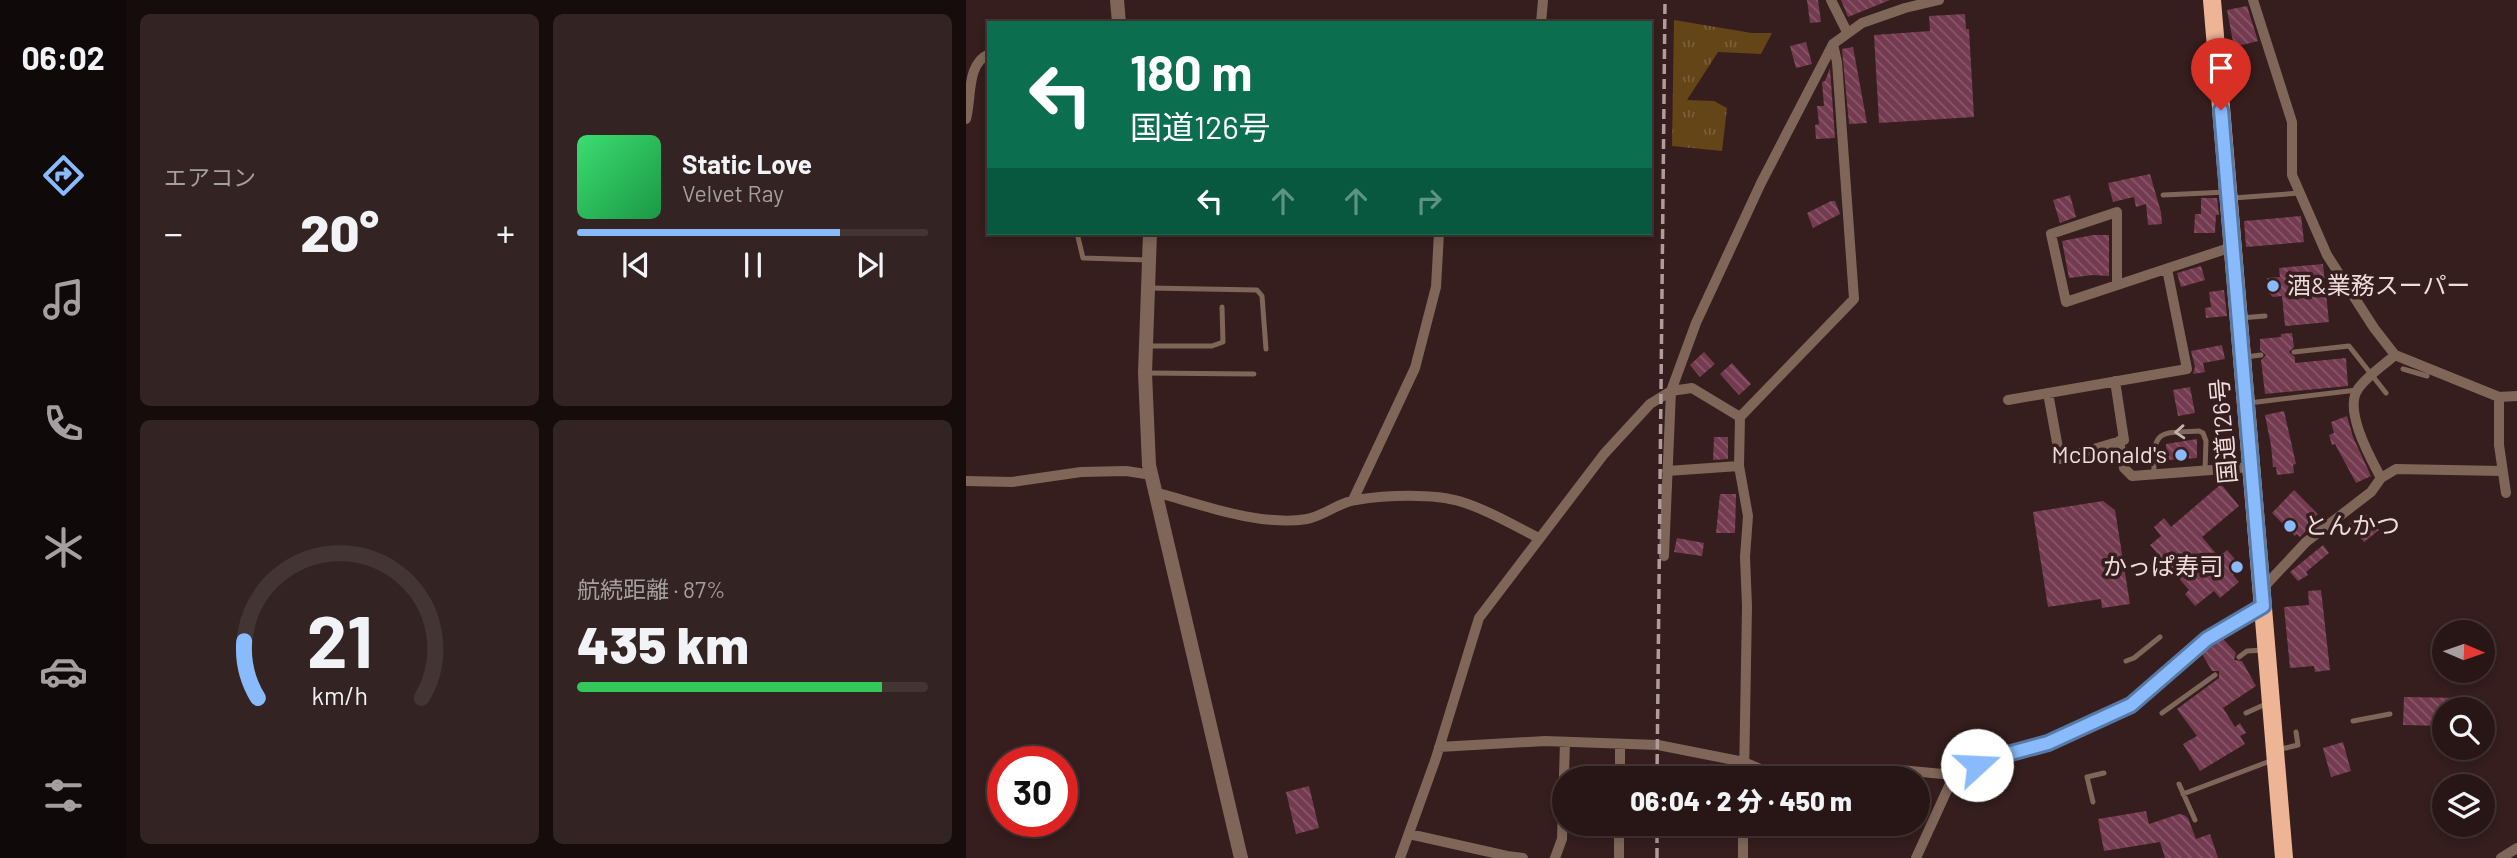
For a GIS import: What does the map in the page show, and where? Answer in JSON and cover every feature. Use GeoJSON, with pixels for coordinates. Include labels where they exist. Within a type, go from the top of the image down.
{"type":"FeatureCollection","features":[{"type":"Feature","properties":{"kind":"highway","name":"国道126号"},"geometry":{"type":"LineString","coordinates":[[2212,0],[2228,195],[2236,257],[2284,858]]}},
{"type":"Feature","properties":{"kind":"street"},"geometry":{"type":"LineString","coordinates":[[1117,0],[1119,21]]}},
{"type":"Feature","properties":{"kind":"street"},"geometry":{"type":"LineString","coordinates":[[1541,21],[1543,0]]}},
{"type":"Feature","properties":{"kind":"street"},"geometry":{"type":"LineString","coordinates":[[1831,0],[1847,32]]}},
{"type":"Feature","properties":{"kind":"street"},"geometry":{"type":"LineString","coordinates":[[1664,556],[1671,391],[1696,323],[1727,255],[1833,44],[1862,23],[1940,0]]}},
{"type":"Feature","properties":{"kind":"street"},"geometry":{"type":"LineString","coordinates":[[2253,0],[2292,122],[2291,176],[2327,255],[2374,328],[2395,355],[2419,369],[2499,397],[2517,396]]}},
{"type":"Feature","properties":{"kind":"street"},"geometry":{"type":"LineString","coordinates":[[1744,766],[1747,606],[1745,558],[1748,516],[1739,466],[1740,417],[1854,299],[1837,62],[1833,44]]}},
{"type":"Feature","properties":{"kind":"street"},"geometry":{"type":"LineString","coordinates":[[966,118],[973,69],[979,59],[987,55]]}},
{"type":"Feature","properties":{"kind":"street"},"geometry":{"type":"LineString","coordinates":[[2117,285],[2117,212],[2051,234],[2066,302],[2166,269],[2236,257]]}},
{"type":"Feature","properties":{"kind":"street"},"geometry":{"type":"LineString","coordinates":[[1150,235],[1145,373],[1152,475],[1241,858]]}},
{"type":"Feature","properties":{"kind":"street"},"geometry":{"type":"LineString","coordinates":[[1353,500],[1415,368],[1436,287],[1438,235]]}},
{"type":"Feature","properties":{"kind":"street"},"geometry":{"type":"LineString","coordinates":[[2008,400],[2187,369],[2166,269]]}},
{"type":"Feature","properties":{"kind":"street"},"geometry":{"type":"LineString","coordinates":[[2381,478],[2361,439],[2354,403],[2357,390],[2395,355]]}},
{"type":"Feature","properties":{"kind":"street"},"geometry":{"type":"LineString","coordinates":[[2048,393],[2060,459],[2124,440],[2115,382]]}},
{"type":"Feature","properties":{"kind":"street"},"geometry":{"type":"LineString","coordinates":[[1403,856],[1479,618],[1539,538],[1604,454],[1650,404],[1671,391],[1692,388],[1740,417]]}},
{"type":"Feature","properties":{"kind":"street"},"geometry":{"type":"LineString","coordinates":[[2499,397],[2498,445],[2506,493]]}},
{"type":"Feature","properties":{"kind":"street"},"geometry":{"type":"LineString","coordinates":[[2119,441],[2124,468],[2127,473],[2138,477],[2251,467]]}},
{"type":"Feature","properties":{"kind":"street"},"geometry":{"type":"LineString","coordinates":[[1667,471],[1739,466]]}},
{"type":"Feature","properties":{"kind":"street"},"geometry":{"type":"LineString","coordinates":[[1930,773],[1954,775],[2000,756],[2048,743],[2131,705],[2207,639],[2263,597],[2306,542],[2371,492],[2381,478],[2396,469],[2502,471]]}},
{"type":"Feature","properties":{"kind":"street"},"geometry":{"type":"LineString","coordinates":[[966,481],[1012,482],[1081,472],[1126,471],[1152,475]]}},
{"type":"Feature","properties":{"kind":"street"},"geometry":{"type":"LineString","coordinates":[[1155,492],[1239,514],[1276,520],[1308,519],[1353,500],[1420,497],[1458,500],[1539,538]]}},
{"type":"Feature","properties":{"kind":"street"},"geometry":{"type":"LineString","coordinates":[[1439,747],[1545,741],[1658,745],[1753,766]]}},
{"type":"Feature","properties":{"kind":"street"},"geometry":{"type":"LineString","coordinates":[[1555,858],[1562,839],[1565,742]]}},
{"type":"Feature","properties":{"kind":"street"},"geometry":{"type":"LineString","coordinates":[[1620,744],[1620,766]]}},
{"type":"Feature","properties":{"kind":"street"},"geometry":{"type":"LineString","coordinates":[[1916,858],[1954,775]]}},
{"type":"Feature","properties":{"kind":"street"},"geometry":{"type":"LineString","coordinates":[[1409,834],[1523,858]]}},
{"type":"Feature","properties":{"kind":"street"},"geometry":{"type":"LineString","coordinates":[[1619,836],[1619,858]]}},
{"type":"Feature","properties":{"kind":"street"},"geometry":{"type":"LineString","coordinates":[[1743,836],[1743,858]]}},
{"type":"Feature","properties":{"kind":"street"},"geometry":{"type":"LineString","coordinates":[[2501,858],[2517,848]]}},
{"type":"Feature","properties":{"kind":"lane"},"geometry":{"type":"LineString","coordinates":[[2163,195],[2300,193]]}},
{"type":"Feature","properties":{"kind":"lane"},"geometry":{"type":"LineString","coordinates":[[1077,235],[1083,258],[1149,260]]}},
{"type":"Feature","properties":{"kind":"lane"},"geometry":{"type":"LineString","coordinates":[[1148,288],[1257,289],[1262,296],[1266,349]]}},
{"type":"Feature","properties":{"kind":"lane"},"geometry":{"type":"LineString","coordinates":[[1146,346],[1212,346],[1223,342],[1222,307]]}},
{"type":"Feature","properties":{"kind":"lane"},"geometry":{"type":"LineString","coordinates":[[2239,318],[2265,316]]}},
{"type":"Feature","properties":{"kind":"lane"},"geometry":{"type":"LineString","coordinates":[[2294,352],[2349,346],[2386,393]]}},
{"type":"Feature","properties":{"kind":"lane"},"geometry":{"type":"LineString","coordinates":[[2242,357],[2261,355]]}},
{"type":"Feature","properties":{"kind":"lane"},"geometry":{"type":"LineString","coordinates":[[2403,369],[2419,369],[2427,376]]}},
{"type":"Feature","properties":{"kind":"lane"},"geometry":{"type":"LineString","coordinates":[[1145,373],[1254,374]]}},
{"type":"Feature","properties":{"kind":"lane"},"geometry":{"type":"LineString","coordinates":[[2246,404],[2357,390]]}},
{"type":"Feature","properties":{"kind":"lane"},"geometry":{"type":"LineString","coordinates":[[2154,476],[2155,447],[2158,438],[2164,433],[2199,430],[2203,433],[2206,441],[2204,471]]}},
{"type":"Feature","properties":{"kind":"lane"},"geometry":{"type":"LineString","coordinates":[[2126,661],[2134,658],[2160,637]]}},
{"type":"Feature","properties":{"kind":"lane"},"geometry":{"type":"LineString","coordinates":[[2239,657],[2247,651],[2267,649]]}},
{"type":"Feature","properties":{"kind":"lane"},"geometry":{"type":"LineString","coordinates":[[2162,713],[2215,675]]}},
{"type":"Feature","properties":{"kind":"lane"},"geometry":{"type":"LineString","coordinates":[[2246,713],[2271,702]]}},
{"type":"Feature","properties":{"kind":"lane"},"geometry":{"type":"LineString","coordinates":[[2353,721],[2390,714]]}},
{"type":"Feature","properties":{"kind":"lane"},"geometry":{"type":"LineString","coordinates":[[2183,794],[2298,745],[2296,732]]}},
{"type":"Feature","properties":{"kind":"lane"},"geometry":{"type":"LineString","coordinates":[[2093,802],[2087,777],[2104,773]]}},
{"type":"Feature","properties":{"kind":"lane"},"geometry":{"type":"LineString","coordinates":[[2179,784],[2195,820]]}},
{"type":"Feature","properties":{"kind":"green space"},"geometry":{"type":"Polygon","coordinates":[[[1674,20],[1752,33],[1772,33],[1761,54],[1718,52],[1687,100],[1714,101],[1727,108],[1722,151],[1672,146],[1674,20]]]}},
{"type":"Feature","properties":{"kind":"building"},"geometry":{"type":"Polygon","coordinates":[[[1807,0],[1818,0],[1821,22],[1810,23],[1807,0]]]}},
{"type":"Feature","properties":{"kind":"building"},"geometry":{"type":"Polygon","coordinates":[[[1841,0],[1890,0],[1848,17],[1841,0]]]}},
{"type":"Feature","properties":{"kind":"building"},"geometry":{"type":"Polygon","coordinates":[[[2247,6],[2258,41],[2234,47],[2227,10],[2247,6]]]}},
{"type":"Feature","properties":{"kind":"building"},"geometry":{"type":"Polygon","coordinates":[[[1965,14],[1966,29],[1969,29],[1974,117],[1879,123],[1874,35],[1930,31],[1929,16],[1965,14]]]}},
{"type":"Feature","properties":{"kind":"building"},"geometry":{"type":"Polygon","coordinates":[[[1806,42],[1812,64],[1796,68],[1790,46],[1806,42]]]}},
{"type":"Feature","properties":{"kind":"building"},"geometry":{"type":"Polygon","coordinates":[[[1853,47],[1867,123],[1849,124],[1842,49],[1853,47]]]}},
{"type":"Feature","properties":{"kind":"building"},"geometry":{"type":"Polygon","coordinates":[[[1830,68],[1835,138],[1816,139],[1815,125],[1819,124],[1817,106],[1824,106],[1822,82],[1825,81],[1830,68]]]}},
{"type":"Feature","properties":{"kind":"building"},"geometry":{"type":"Polygon","coordinates":[[[2150,174],[2162,224],[2148,225],[2146,204],[2136,207],[2134,197],[2113,202],[2108,183],[2150,174]]]}},
{"type":"Feature","properties":{"kind":"building"},"geometry":{"type":"Polygon","coordinates":[[[2070,195],[2076,217],[2060,223],[2053,200],[2070,195]]]}},
{"type":"Feature","properties":{"kind":"building"},"geometry":{"type":"Polygon","coordinates":[[[2201,198],[2217,198],[2219,215],[2216,215],[2215,233],[2194,233],[2195,214],[2201,214],[2201,198]]]}},
{"type":"Feature","properties":{"kind":"building"},"geometry":{"type":"Polygon","coordinates":[[[1835,201],[1840,214],[1813,228],[1807,213],[1835,201]]]}},
{"type":"Feature","properties":{"kind":"building"},"geometry":{"type":"Polygon","coordinates":[[[2301,216],[2304,242],[2246,247],[2244,221],[2301,216]]]}},
{"type":"Feature","properties":{"kind":"building"},"geometry":{"type":"Polygon","coordinates":[[[2109,235],[2109,276],[2069,278],[2062,241],[2109,235]]]}},
{"type":"Feature","properties":{"kind":"building"},"geometry":{"type":"Polygon","coordinates":[[[2323,264],[2329,322],[2285,326],[2282,296],[2273,297],[2268,292],[2267,278],[2280,277],[2279,268],[2323,264]]]}},
{"type":"Feature","properties":{"kind":"building"},"geometry":{"type":"Polygon","coordinates":[[[2201,266],[2205,280],[2181,287],[2177,273],[2201,266]]]}},
{"type":"Feature","properties":{"kind":"building"},"geometry":{"type":"Polygon","coordinates":[[[2224,290],[2227,316],[2206,318],[2205,308],[2211,307],[2209,292],[2224,290]]]}},
{"type":"Feature","properties":{"kind":"building"},"geometry":{"type":"Polygon","coordinates":[[[2292,333],[2294,347],[2289,352],[2295,357],[2295,363],[2346,358],[2348,386],[2265,394],[2261,360],[2266,355],[2260,350],[2260,339],[2292,333]]]}},
{"type":"Feature","properties":{"kind":"building"},"geometry":{"type":"Polygon","coordinates":[[[2222,345],[2225,359],[2203,363],[2205,372],[2193,374],[2195,367],[2191,351],[2222,345]]]}},
{"type":"Feature","properties":{"kind":"building"},"geometry":{"type":"Polygon","coordinates":[[[1704,352],[1715,364],[1700,377],[1690,365],[1704,352]]]}},
{"type":"Feature","properties":{"kind":"building"},"geometry":{"type":"Polygon","coordinates":[[[1732,363],[1751,384],[1739,395],[1720,374],[1732,363]]]}},
{"type":"Feature","properties":{"kind":"building"},"geometry":{"type":"Polygon","coordinates":[[[2190,387],[2195,413],[2178,416],[2173,390],[2190,387]]]}},
{"type":"Feature","properties":{"kind":"building"},"geometry":{"type":"Polygon","coordinates":[[[2284,411],[2296,464],[2293,465],[2294,473],[2277,475],[2276,467],[2273,467],[2265,415],[2284,411]]]}},
{"type":"Feature","properties":{"kind":"building"},"geometry":{"type":"Polygon","coordinates":[[[2347,416],[2353,437],[2371,476],[2356,483],[2335,444],[2332,445],[2329,435],[2334,433],[2331,422],[2347,416]]]}},
{"type":"Feature","properties":{"kind":"building"},"geometry":{"type":"Polygon","coordinates":[[[1714,437],[1728,437],[1728,459],[1713,460],[1714,437]]]}},
{"type":"Feature","properties":{"kind":"building"},"geometry":{"type":"Polygon","coordinates":[[[2197,439],[2197,458],[2167,460],[2166,444],[2197,439]]]}},
{"type":"Feature","properties":{"kind":"building"},"geometry":{"type":"Polygon","coordinates":[[[2221,484],[2239,506],[2202,537],[2219,557],[2227,550],[2242,567],[2233,575],[2239,582],[2220,598],[2214,591],[2195,606],[2185,594],[2189,590],[2150,545],[2161,536],[2154,527],[2164,518],[2171,527],[2221,484]]]}},
{"type":"Feature","properties":{"kind":"building"},"geometry":{"type":"Polygon","coordinates":[[[2294,490],[2318,514],[2308,523],[2311,526],[2300,537],[2297,534],[2295,536],[2272,513],[2294,490]]]}},
{"type":"Feature","properties":{"kind":"building"},"geometry":{"type":"Polygon","coordinates":[[[1720,494],[1736,494],[1735,533],[1716,533],[1720,494]]]}},
{"type":"Feature","properties":{"kind":"building"},"geometry":{"type":"Polygon","coordinates":[[[2103,501],[2115,510],[2130,604],[2102,608],[2101,599],[2048,607],[2033,512],[2103,501]]]}},
{"type":"Feature","properties":{"kind":"building"},"geometry":{"type":"Polygon","coordinates":[[[2364,512],[2379,530],[2364,542],[2349,524],[2364,512]]]}},
{"type":"Feature","properties":{"kind":"building"},"geometry":{"type":"Polygon","coordinates":[[[1677,538],[1704,543],[1702,556],[1674,552],[1677,538]]]}},
{"type":"Feature","properties":{"kind":"building"},"geometry":{"type":"Polygon","coordinates":[[[2323,545],[2329,553],[2306,572],[2308,575],[2298,581],[2290,572],[2323,545]]]}},
{"type":"Feature","properties":{"kind":"building"},"geometry":{"type":"Polygon","coordinates":[[[2321,590],[2330,670],[2315,672],[2314,666],[2290,668],[2284,607],[2309,605],[2308,591],[2321,590]]]}},
{"type":"Feature","properties":{"kind":"building"},"geometry":{"type":"Polygon","coordinates":[[[2223,639],[2236,653],[2234,660],[2242,661],[2256,686],[2223,708],[2235,727],[2240,723],[2246,733],[2240,736],[2245,744],[2200,771],[2183,744],[2197,736],[2177,709],[2219,678],[2219,671],[2212,671],[2202,654],[2223,639]]]}},
{"type":"Feature","properties":{"kind":"building"},"geometry":{"type":"Polygon","coordinates":[[[2404,697],[2432,697],[2432,726],[2403,725],[2404,697]]]}},
{"type":"Feature","properties":{"kind":"building"},"geometry":{"type":"Polygon","coordinates":[[[2343,742],[2351,771],[2331,777],[2323,748],[2343,742]]]}},
{"type":"Feature","properties":{"kind":"building"},"geometry":{"type":"Polygon","coordinates":[[[1309,786],[1319,828],[1296,834],[1286,792],[1309,786]]]}},
{"type":"Feature","properties":{"kind":"building"},"geometry":{"type":"Polygon","coordinates":[[[2146,811],[2149,824],[2179,814],[2184,815],[2188,818],[2196,839],[2210,834],[2218,858],[2165,858],[2160,842],[2104,851],[2098,819],[2146,811]]]}},
{"type":"Feature","properties":{"kind":"railway"},"geometry":{"type":"LineString","coordinates":[[1657,766],[1665,0]]}},
{"type":"Feature","properties":{"kind":"railway"},"geometry":{"type":"LineString","coordinates":[[1657,836],[1657,858]]}},
{"type":"Feature","properties":{"kind":"place","name":"酒&業務スーパー"},"geometry":{"type":"Point","coordinates":[2273,286]}},
{"type":"Feature","properties":{"kind":"place","name":"McDonald's"},"geometry":{"type":"Point","coordinates":[2181,455]}},
{"type":"Feature","properties":{"kind":"place","name":"とんかつ"},"geometry":{"type":"Point","coordinates":[2290,526]}},
{"type":"Feature","properties":{"kind":"place","name":"かっぱ寿司"},"geometry":{"type":"Point","coordinates":[2237,567]}},
{"type":"Feature","properties":{"kind":"route"},"geometry":{"type":"LineString","coordinates":[[1977,765],[2048,743],[2131,705],[2207,639],[2263,606],[2221,110]]}}]}
